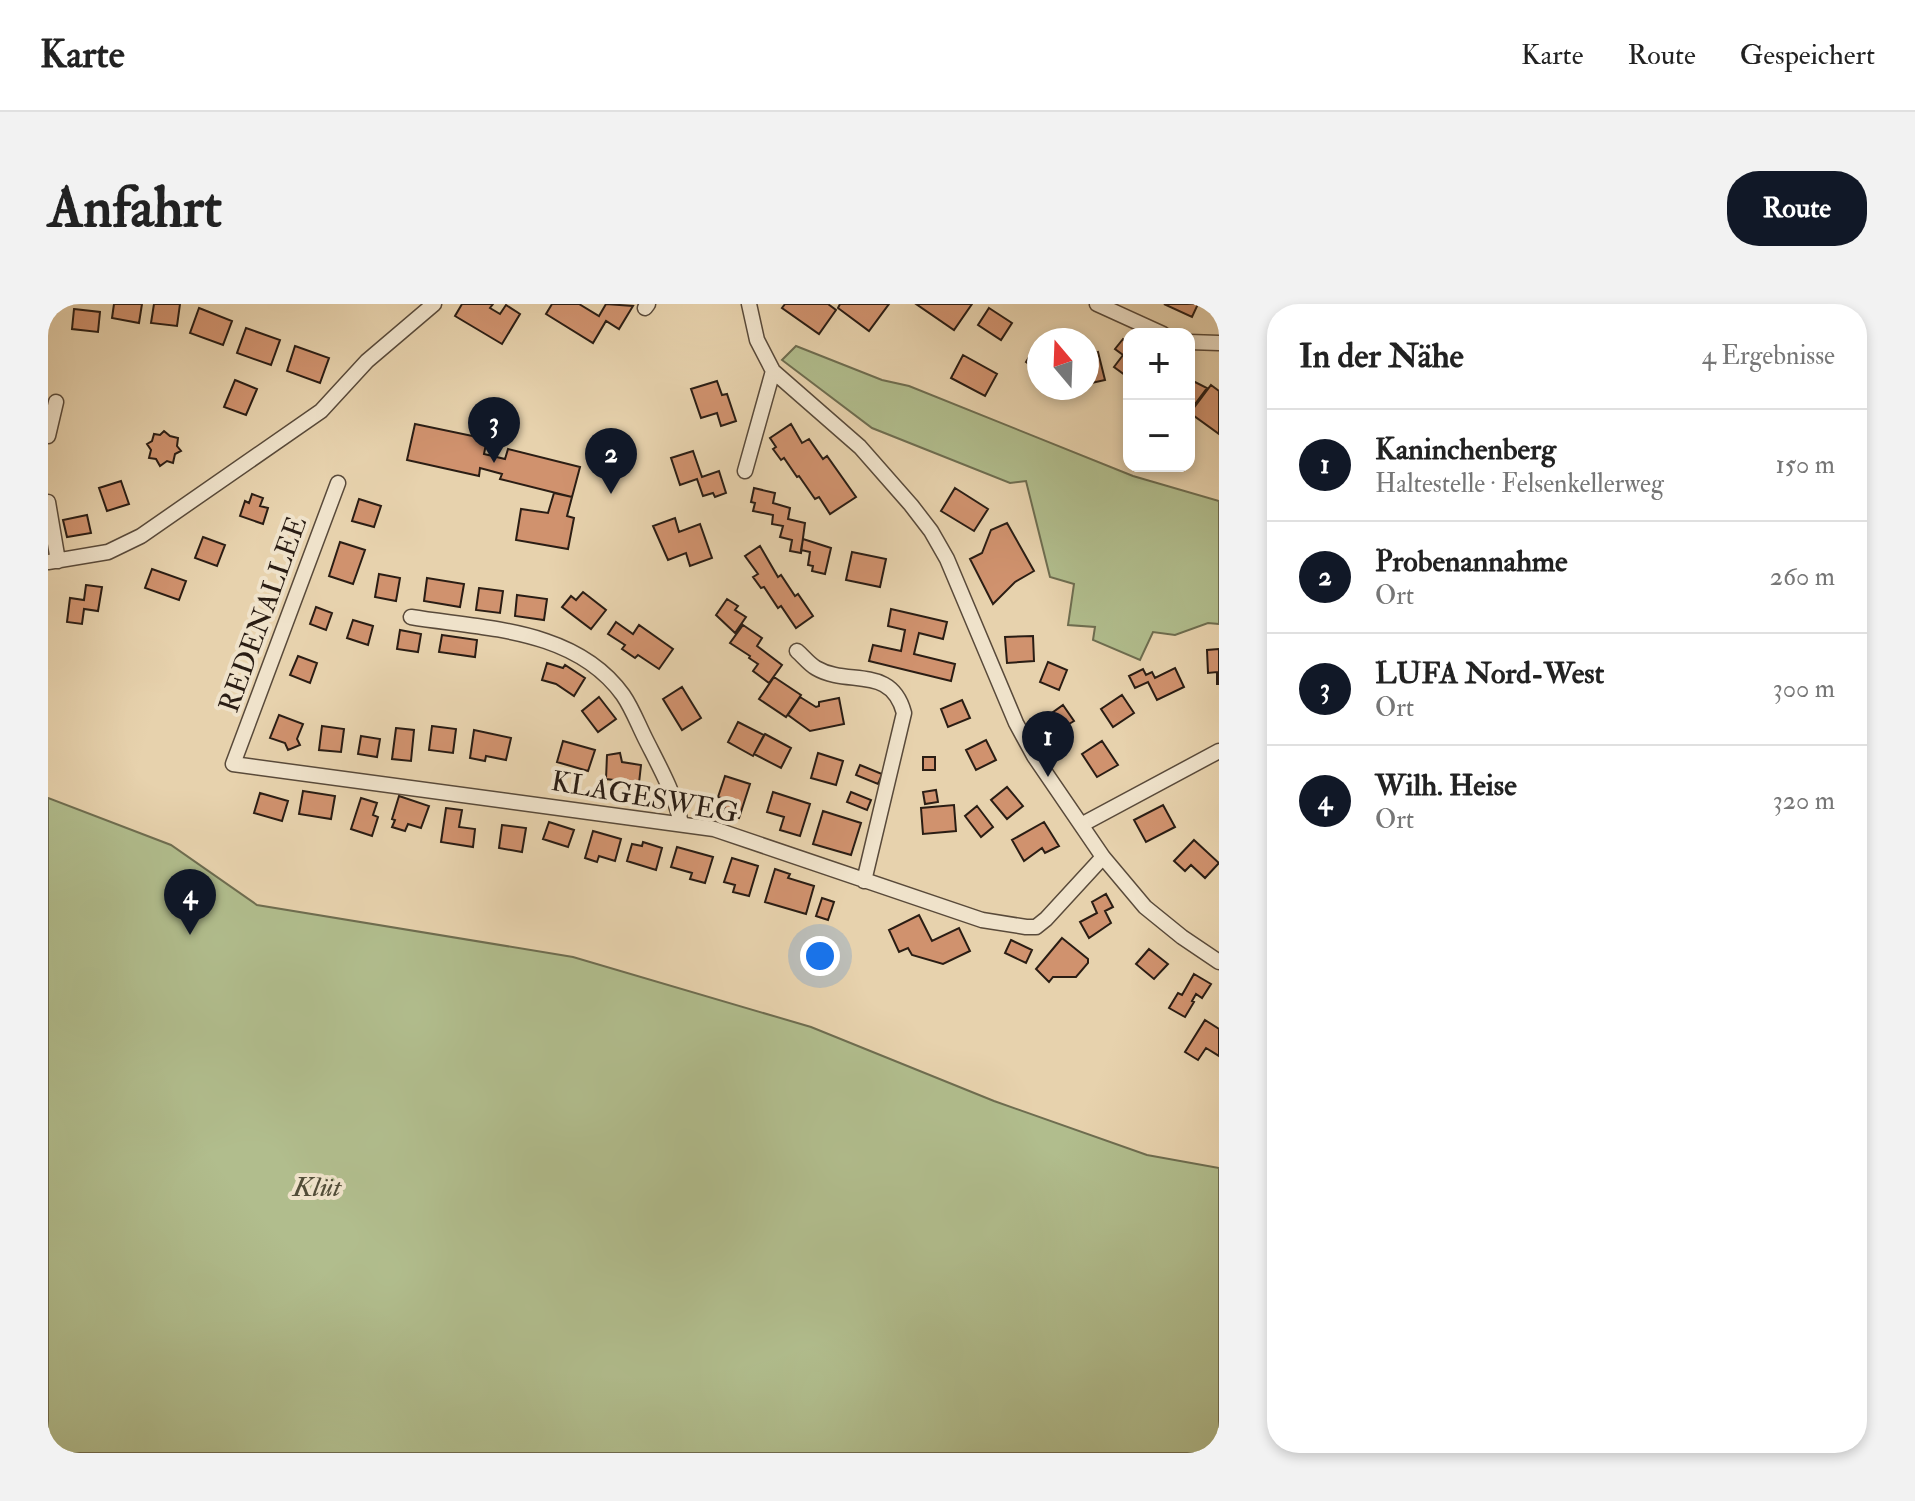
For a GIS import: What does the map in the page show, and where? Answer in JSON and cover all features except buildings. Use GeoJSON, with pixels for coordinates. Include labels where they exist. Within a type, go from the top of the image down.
{"type":"FeatureCollection","features":[{"type":"Feature","properties":{"kind":"street"},"geometry":{"type":"LineString","coordinates":[[48,502],[53,561],[108,552],[141,536],[321,411],[367,361],[434,304]]}},
{"type":"Feature","properties":{"kind":"street"},"geometry":{"type":"LineString","coordinates":[[749,304],[757,340],[773,371],[860,447],[931,531],[947,559],[1016,723],[1034,756],[1103,857],[1145,907],[1219,962]]}},
{"type":"Feature","properties":{"kind":"street"},"geometry":{"type":"LineString","coordinates":[[1097,304],[1150,328]]}},
{"type":"Feature","properties":{"kind":"street"},"geometry":{"type":"LineString","coordinates":[[1195,342],[1219,343]]}},
{"type":"Feature","properties":{"kind":"street"},"geometry":{"type":"LineString","coordinates":[[745,471],[773,371]]}},
{"type":"Feature","properties":{"kind":"street"},"geometry":{"type":"LineString","coordinates":[[48,436],[56,402]]}},
{"type":"Feature","properties":{"kind":"street","name":"REDENALLEE"},"geometry":{"type":"LineString","coordinates":[[233,764],[338,483]]}},
{"type":"Feature","properties":{"kind":"street"},"geometry":{"type":"LineString","coordinates":[[411,617],[534,637],[559,644],[593,664],[623,695],[676,799],[681,823]]}},
{"type":"Feature","properties":{"kind":"street"},"geometry":{"type":"LineString","coordinates":[[797,651],[817,669],[885,684],[900,697],[904,713],[864,881]]}},
{"type":"Feature","properties":{"kind":"street"},"geometry":{"type":"LineString","coordinates":[[1081,825],[1219,751]]}},
{"type":"Feature","properties":{"kind":"street","name":"KLAGESWEG"},"geometry":{"type":"LineString","coordinates":[[233,764],[714,829],[982,920],[1036,927],[1103,857]]}},
{"type":"Feature","properties":{"kind":"green space"},"geometry":{"type":"Polygon","coordinates":[[[796,346],[882,380],[909,386],[1133,476],[1219,501],[1219,624],[1208,623],[1175,635],[1153,632],[1140,660],[1093,640],[1095,627],[1068,625],[1074,584],[1050,577],[1026,481],[1010,483],[872,428],[782,360],[796,346]]]}},
{"type":"Feature","properties":{"kind":"green space","name":"Klüt"},"geometry":{"type":"Polygon","coordinates":[[[48,798],[171,845],[257,905],[573,957],[811,1027],[994,1101],[1147,1155],[1219,1168],[1219,1453],[48,1453],[48,798]]]}},
{"type":"Feature","properties":{"kind":"place","name":"LUFA Nord-West"},"geometry":{"type":"Point","coordinates":[494,463]}},
{"type":"Feature","properties":{"kind":"place","name":"Probenannahme"},"geometry":{"type":"Point","coordinates":[611,494]}},
{"type":"Feature","properties":{"kind":"place","name":"Kaninchenberg"},"geometry":{"type":"Point","coordinates":[1048,777]}},
{"type":"Feature","properties":{"kind":"place","name":"Wilh. Heise"},"geometry":{"type":"Point","coordinates":[190,935]}}]}
